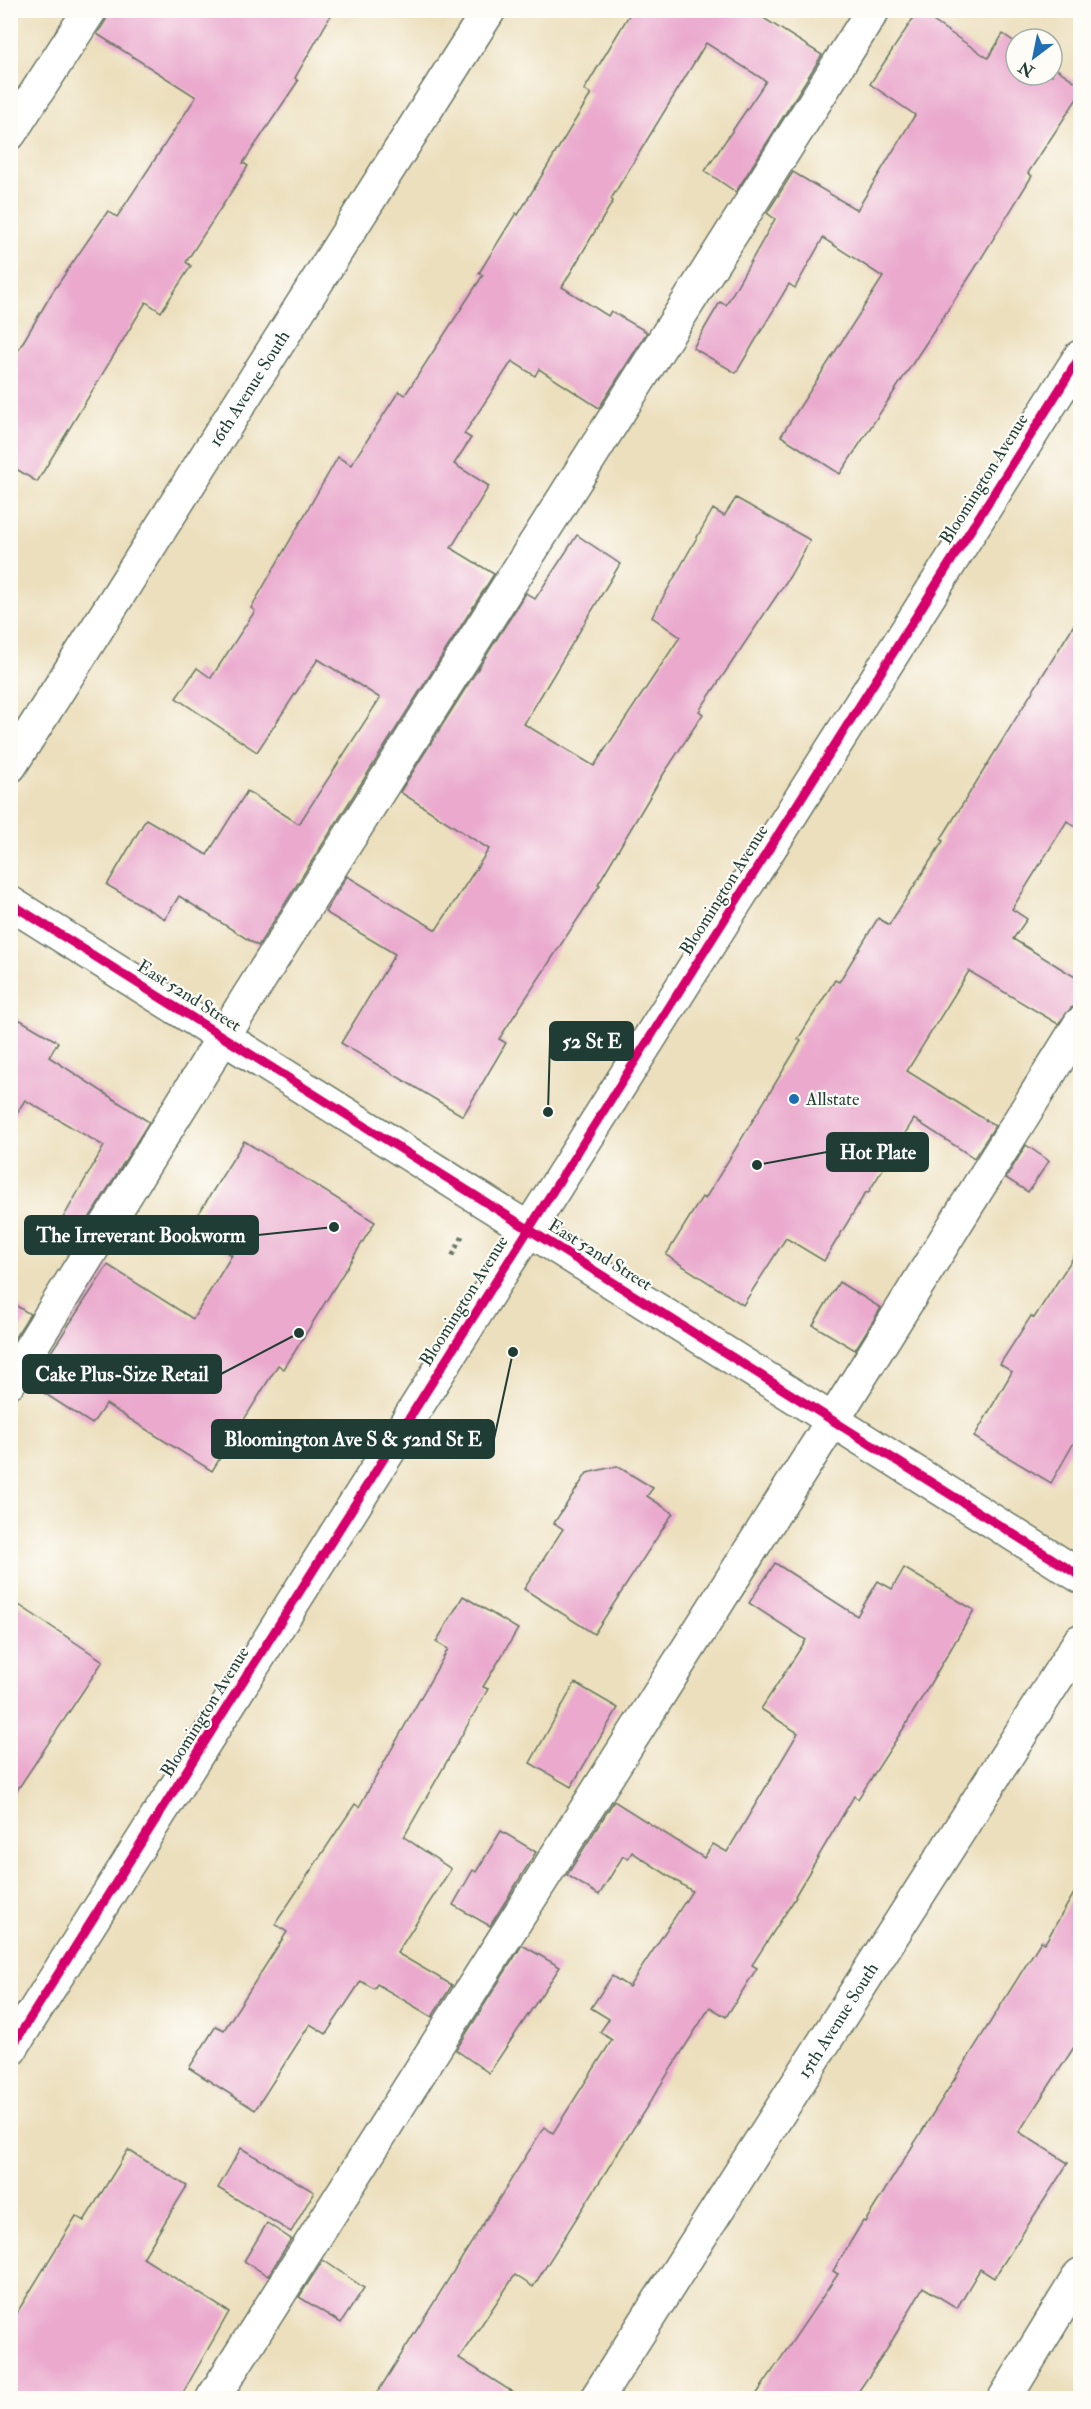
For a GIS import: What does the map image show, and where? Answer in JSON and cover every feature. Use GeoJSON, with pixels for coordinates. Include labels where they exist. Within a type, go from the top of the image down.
{"type":"FeatureCollection","features":[{"type":"Feature","properties":{"kind":"street"},"geometry":{"type":"LineString","coordinates":[[10,133],[90,10]]}},
{"type":"Feature","properties":{"kind":"street","name":"16th Avenue South"},"geometry":{"type":"LineString","coordinates":[[10,766],[489,10]]}},
{"type":"Feature","properties":{"kind":"street"},"geometry":{"type":"LineString","coordinates":[[10,1381],[224,1037],[873,10]]}},
{"type":"Feature","properties":{"kind":"street","name":"Bloomington Avenue"},"geometry":{"type":"LineString","coordinates":[[10,2050],[1080,357]]}},
{"type":"Feature","properties":{"kind":"street","name":"East 52nd Street"},"geometry":{"type":"LineString","coordinates":[[10,903],[1080,1576]]}},
{"type":"Feature","properties":{"kind":"street"},"geometry":{"type":"LineString","coordinates":[[213,2398],[833,1420],[1080,1024]]}},
{"type":"Feature","properties":{"kind":"street","name":"15th Avenue South"},"geometry":{"type":"LineString","coordinates":[[597,2398],[1080,1641]]}},
{"type":"Feature","properties":{"kind":"street"},"geometry":{"type":"LineString","coordinates":[[1005,2398],[1080,2275]]}},
{"type":"Feature","properties":{"kind":"building"},"geometry":{"type":"Polygon","coordinates":[[[109,10],[334,10],[295,78],[298,81],[243,163],[248,166],[186,262],[191,266],[161,312],[146,302],[37,482],[10,465],[10,364],[52,293],[108,211],[117,217],[196,97],[97,34],[109,10]]]}},
{"type":"Feature","properties":{"kind":"building"},"geometry":{"type":"Polygon","coordinates":[[[632,10],[751,10],[822,55],[736,192],[705,171],[766,81],[706,43],[611,199],[613,201],[562,287],[608,316],[611,311],[647,332],[599,408],[539,369],[535,376],[512,361],[464,434],[471,438],[454,464],[489,486],[451,548],[494,574],[258,946],[179,896],[165,919],[107,885],[146,819],[207,855],[247,791],[299,824],[380,698],[318,659],[257,752],[176,698],[197,668],[211,678],[255,611],[251,608],[338,457],[351,465],[399,391],[405,395],[483,275],[479,273],[516,213],[518,215],[591,94],[584,90],[632,10]]]}},
{"type":"Feature","properties":{"kind":"building"},"geometry":{"type":"Polygon","coordinates":[[[918,11],[988,58],[1004,35],[1004,87],[1064,87],[1064,74],[1080,85],[1080,94],[1028,173],[1032,176],[974,270],[840,474],[781,436],[883,277],[823,238],[795,288],[789,284],[736,373],[693,348],[720,302],[726,305],[775,219],[767,213],[793,172],[857,210],[915,115],[870,84],[918,11]]]}},
{"type":"Feature","properties":{"kind":"building"},"geometry":{"type":"Polygon","coordinates":[[[736,498],[810,540],[790,576],[699,711],[703,714],[661,778],[598,884],[600,885],[499,1039],[506,1043],[463,1116],[341,1043],[395,954],[325,912],[347,876],[436,930],[489,849],[400,792],[526,593],[535,599],[577,535],[620,564],[524,724],[594,766],[680,637],[652,617],[713,509],[724,516],[736,498]]]}},
{"type":"Feature","properties":{"kind":"building"},"geometry":{"type":"Polygon","coordinates":[[[1080,615],[1080,830],[1067,821],[1012,909],[1027,919],[1013,939],[1080,980],[1080,1005],[1071,1008],[1058,1024],[969,971],[907,1071],[995,1126],[974,1158],[914,1119],[824,1261],[786,1238],[743,1305],[666,1255],[702,1197],[705,1199],[801,1041],[798,1039],[835,980],[839,982],[878,918],[889,925],[943,841],[941,839],[1080,615]]]}},
{"type":"Feature","properties":{"kind":"building"},"geometry":{"type":"Polygon","coordinates":[[[10,1014],[58,1042],[49,1057],[149,1122],[77,1238],[58,1227],[104,1146],[25,1100],[10,1124],[10,1014]]]}},
{"type":"Feature","properties":{"kind":"building"},"geometry":{"type":"Polygon","coordinates":[[[244,1141],[375,1222],[284,1369],[278,1365],[212,1471],[106,1404],[92,1424],[30,1384],[108,1265],[193,1319],[232,1255],[189,1229],[244,1141]]]}},
{"type":"Feature","properties":{"kind":"building"},"geometry":{"type":"Polygon","coordinates":[[[1026,1145],[1049,1161],[1028,1192],[1006,1178],[1026,1145]]]}},
{"type":"Feature","properties":{"kind":"building"},"geometry":{"type":"Polygon","coordinates":[[[1080,1247],[1080,1432],[1051,1483],[974,1437],[1012,1372],[1000,1364],[1031,1316],[1034,1318],[1080,1247]]]}},
{"type":"Feature","properties":{"kind":"building"},"geometry":{"type":"Polygon","coordinates":[[[839,1282],[881,1308],[855,1350],[813,1325],[839,1282]]]}},
{"type":"Feature","properties":{"kind":"building"},"geometry":{"type":"Polygon","coordinates":[[[10,1302],[30,1314],[10,1345],[10,1302]]]}},
{"type":"Feature","properties":{"kind":"building"},"geometry":{"type":"Polygon","coordinates":[[[617,1466],[653,1488],[647,1496],[673,1513],[594,1634],[524,1589],[563,1529],[554,1523],[587,1473],[617,1466]]]}},
{"type":"Feature","properties":{"kind":"building"},"geometry":{"type":"Polygon","coordinates":[[[775,1563],[857,1616],[878,1581],[892,1589],[904,1568],[974,1610],[905,1726],[858,1799],[854,1796],[796,1897],[752,1965],[757,1968],[726,2017],[710,2007],[533,2287],[515,2275],[459,2358],[522,2398],[374,2398],[544,2127],[553,2133],[612,2040],[600,2032],[609,2019],[591,2008],[612,1976],[629,1987],[692,1891],[632,1852],[628,1859],[623,1856],[599,1895],[567,1875],[614,1801],[704,1858],[713,1844],[727,1852],[798,1733],[761,1709],[806,1640],[749,1603],[775,1563]]]}},
{"type":"Feature","properties":{"kind":"building"},"geometry":{"type":"Polygon","coordinates":[[[463,1596],[518,1629],[483,1687],[488,1689],[404,1837],[451,1869],[397,1953],[452,1985],[432,2017],[377,1984],[374,1989],[361,1981],[326,2034],[310,2024],[255,2110],[189,2068],[216,2026],[224,2030],[287,1932],[275,1924],[355,1804],[359,1807],[448,1649],[436,1642],[463,1596]]]}},
{"type":"Feature","properties":{"kind":"building"},"geometry":{"type":"Polygon","coordinates":[[[10,1599],[103,1661],[10,1801],[10,1599]]]}},
{"type":"Feature","properties":{"kind":"building"},"geometry":{"type":"Polygon","coordinates":[[[575,1683],[618,1708],[571,1787],[530,1763],[575,1683]]]}},
{"type":"Feature","properties":{"kind":"building"},"geometry":{"type":"Polygon","coordinates":[[[501,1831],[536,1852],[490,1926],[453,1905],[473,1870],[476,1872],[501,1831]]]}},
{"type":"Feature","properties":{"kind":"building"},"geometry":{"type":"Polygon","coordinates":[[[1080,1883],[1080,2038],[1019,2132],[1068,2163],[994,2278],[980,2269],[957,2308],[923,2287],[886,2351],[854,2398],[754,2398],[838,2274],[833,2271],[863,2221],[865,2222],[1041,1941],[1045,1943],[1080,1883]]]}},
{"type":"Feature","properties":{"kind":"building"},"geometry":{"type":"Polygon","coordinates":[[[522,1945],[560,1967],[489,2073],[456,2050],[522,1945]]]}},
{"type":"Feature","properties":{"kind":"building"},"geometry":{"type":"Polygon","coordinates":[[[241,2148],[314,2192],[291,2232],[218,2188],[241,2148]]]}},
{"type":"Feature","properties":{"kind":"building"},"geometry":{"type":"Polygon","coordinates":[[[128,2150],[187,2186],[143,2258],[229,2312],[180,2398],[10,2398],[10,2324],[76,2216],[84,2221],[128,2150]]]}},
{"type":"Feature","properties":{"kind":"building"},"geometry":{"type":"Polygon","coordinates":[[[267,2223],[291,2239],[268,2276],[244,2261],[267,2223]]]}},
{"type":"Feature","properties":{"kind":"building"},"geometry":{"type":"Polygon","coordinates":[[[323,2260],[364,2288],[341,2323],[299,2297],[323,2260]]]}},
{"type":"Feature","properties":{"kind":"cycle path"},"geometry":{"type":"LineString","coordinates":[[10,2050],[1080,357]]}},
{"type":"Feature","properties":{"kind":"cycle path"},"geometry":{"type":"LineString","coordinates":[[10,903],[1080,1576]]}},
{"type":"Feature","properties":{"kind":"place","name":"Allstate"},"geometry":{"type":"Point","coordinates":[794,1099]}},
{"type":"Feature","properties":{"kind":"place","name":"52 St E"},"geometry":{"type":"Point","coordinates":[548,1112]}},
{"type":"Feature","properties":{"kind":"place","name":"Hot Plate"},"geometry":{"type":"Point","coordinates":[757,1165]}},
{"type":"Feature","properties":{"kind":"place","name":"The Irreverant Bookworm"},"geometry":{"type":"Point","coordinates":[334,1227]}},
{"type":"Feature","properties":{"kind":"place","name":"Cake Plus-Size Retail"},"geometry":{"type":"Point","coordinates":[299,1333]}},
{"type":"Feature","properties":{"kind":"place","name":"Bloomington Ave S & 52nd St E"},"geometry":{"type":"Point","coordinates":[513,1352]}}]}
